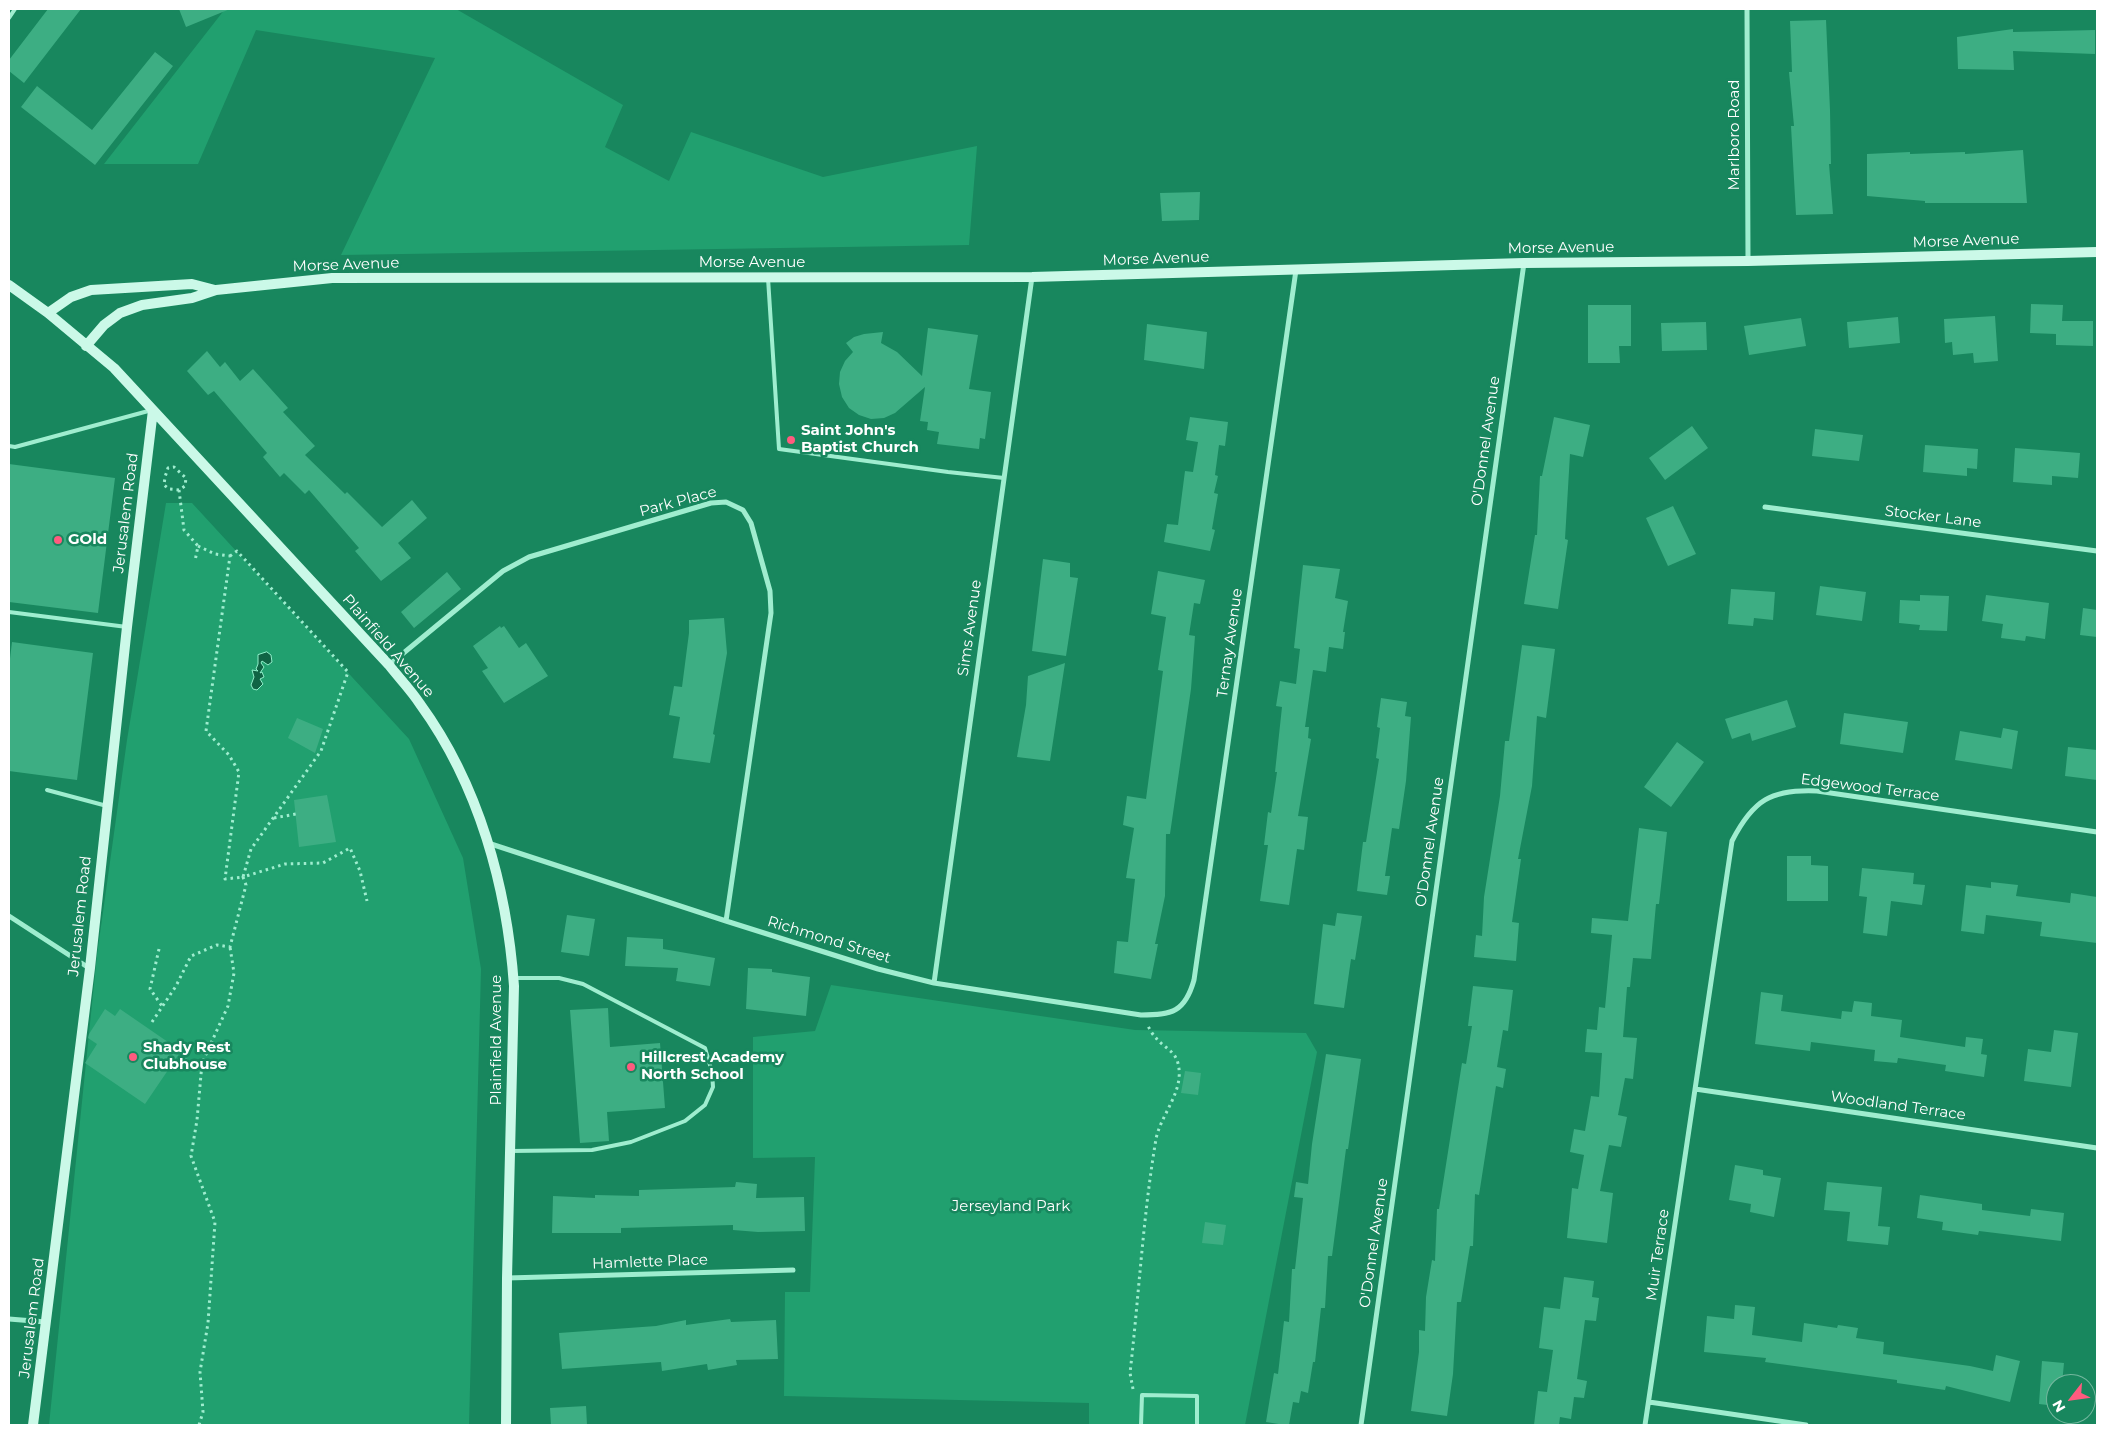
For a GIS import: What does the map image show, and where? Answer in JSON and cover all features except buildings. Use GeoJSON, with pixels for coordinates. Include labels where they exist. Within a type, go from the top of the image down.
{"type":"FeatureCollection","features":[{"type":"Feature","properties":{"kind":"street","name":"Marlboro Road"},"geometry":{"type":"LineString","coordinates":[[1747,9],[1748,262]]}},
{"type":"Feature","properties":{"kind":"street","name":"Morse Avenue"},"geometry":{"type":"LineString","coordinates":[[86,346],[104,325],[120,313],[142,305],[192,298],[216,290],[332,278],[1032,278],[1524,263],[1748,262],[2097,252]]}},
{"type":"Feature","properties":{"kind":"street","name":"O'Donnel Avenue"},"geometry":{"type":"LineString","coordinates":[[1360,1425],[1524,263]]}},
{"type":"Feature","properties":{"kind":"street","name":"Ternay Avenue"},"geometry":{"type":"LineString","coordinates":[[1173,1012],[1183,1005],[1190,995],[1194,980],[1296,270]]}},
{"type":"Feature","properties":{"kind":"street","name":"Sims Avenue"},"geometry":{"type":"LineString","coordinates":[[934,983],[1032,278]]}},
{"type":"Feature","properties":{"kind":"street","name":"Morse Avenue"},"geometry":{"type":"LineString","coordinates":[[48,313],[71,296],[91,290],[192,284],[216,290]]}},
{"type":"Feature","properties":{"kind":"street","name":"Plainfield Avenue"},"geometry":{"type":"LineString","coordinates":[[9,285],[48,313],[114,368],[389,666],[421,704],[451,754],[473,801],[488,843],[502,897],[511,944],[513,978],[514,1026],[507,1278],[506,1425]]}},
{"type":"Feature","properties":{"kind":"street","name":"Jerusalem Road"},"geometry":{"type":"LineString","coordinates":[[33,1425],[90,968],[127,626],[153,410]]}},
{"type":"Feature","properties":{"kind":"street","name":"Park Place"},"geometry":{"type":"LineString","coordinates":[[389,666],[503,571],[529,557],[711,503],[726,502],[743,510],[751,523],[770,591],[772,613],[726,921]]}},
{"type":"Feature","properties":{"kind":"street","name":"Stocker Lane"},"geometry":{"type":"LineString","coordinates":[[1765,507],[2097,551]]}},
{"type":"Feature","properties":{"kind":"street","name":"Edgewood Terrace"},"geometry":{"type":"LineString","coordinates":[[1695,1089],[1732,841],[1742,820],[1752,809],[1765,800],[1794,790],[1817,791],[2097,832]]}},
{"type":"Feature","properties":{"kind":"street","name":"Richmond Street"},"geometry":{"type":"LineString","coordinates":[[488,843],[878,969],[934,983],[1141,1016],[1173,1012]]}},
{"type":"Feature","properties":{"kind":"street"},"geometry":{"type":"LineString","coordinates":[[9,916],[90,968]]}},
{"type":"Feature","properties":{"kind":"street","name":"Woodland Terrace"},"geometry":{"type":"LineString","coordinates":[[1695,1089],[2097,1148]]}},
{"type":"Feature","properties":{"kind":"street","name":"Muir Terrace"},"geometry":{"type":"LineString","coordinates":[[1645,1425],[1695,1089]]}},
{"type":"Feature","properties":{"kind":"street","name":"Hamlette Place"},"geometry":{"type":"LineString","coordinates":[[507,1278],[793,1270]]}},
{"type":"Feature","properties":{"kind":"street"},"geometry":{"type":"LineString","coordinates":[[9,1319],[47,1322]]}},
{"type":"Feature","properties":{"kind":"street"},"geometry":{"type":"LineString","coordinates":[[1649,1402],[1806,1425]]}},
{"type":"Feature","properties":{"kind":"lane"},"geometry":{"type":"LineString","coordinates":[[9,18],[15,9]]}},
{"type":"Feature","properties":{"kind":"lane"},"geometry":{"type":"LineString","coordinates":[[768,278],[779,449],[1004,478]]}},
{"type":"Feature","properties":{"kind":"lane"},"geometry":{"type":"LineString","coordinates":[[9,446],[15,447],[153,410]]}},
{"type":"Feature","properties":{"kind":"lane"},"geometry":{"type":"LineString","coordinates":[[9,612],[127,626]]}},
{"type":"Feature","properties":{"kind":"lane"},"geometry":{"type":"LineString","coordinates":[[47,790],[107,806]]}},
{"type":"Feature","properties":{"kind":"lane"},"geometry":{"type":"LineString","coordinates":[[511,1151],[592,1150],[631,1142],[685,1121],[705,1104],[713,1087],[712,1072],[706,1048],[665,1025],[583,984],[559,978],[513,978]]}},
{"type":"Feature","properties":{"kind":"lane"},"geometry":{"type":"LineString","coordinates":[[1141,1425],[1142,1395],[1197,1396],[1197,1425]]}},
{"type":"Feature","properties":{"kind":"path"},"geometry":{"type":"LineString","coordinates":[[174,467],[186,478],[185,486],[179,490],[169,489],[164,486],[164,476],[168,468],[174,467]]}},
{"type":"Feature","properties":{"kind":"path"},"geometry":{"type":"LineString","coordinates":[[179,490],[184,530],[198,546],[214,554],[230,556],[237,552],[348,672],[320,751],[251,849],[243,877],[246,885],[230,947],[234,973],[228,1006],[202,1062],[197,1120],[191,1156],[215,1222],[208,1322],[200,1372],[203,1412],[199,1425]]}},
{"type":"Feature","properties":{"kind":"path"},"geometry":{"type":"LineString","coordinates":[[195,561],[198,546]]}},
{"type":"Feature","properties":{"kind":"path"},"geometry":{"type":"LineString","coordinates":[[230,556],[206,731],[229,755],[239,772],[225,879],[243,877],[285,864],[323,863],[350,848],[360,871],[368,900]]}},
{"type":"Feature","properties":{"kind":"path"},"geometry":{"type":"LineString","coordinates":[[273,818],[296,814]]}},
{"type":"Feature","properties":{"kind":"path"},"geometry":{"type":"LineString","coordinates":[[152,1022],[176,986],[191,956],[217,945],[230,947]]}},
{"type":"Feature","properties":{"kind":"path"},"geometry":{"type":"LineString","coordinates":[[159,949],[150,989],[162,1006]]}},
{"type":"Feature","properties":{"kind":"path"},"geometry":{"type":"LineString","coordinates":[[1141,1016],[1156,1039],[1171,1051],[1177,1059],[1178,1070],[1175,1094],[1158,1132],[1147,1206],[1130,1374],[1131,1385],[1142,1395]]}},
{"type":"Feature","properties":{"kind":"path"},"geometry":{"type":"LineString","coordinates":[[185,1060],[202,1062]]}},
{"type":"Feature","properties":{"kind":"green space"},"geometry":{"type":"Polygon","coordinates":[[[225,9],[456,9],[623,105],[605,147],[669,181],[691,132],[823,177],[977,146],[969,245],[341,255],[435,58],[256,30],[198,164],[104,164],[225,9]]]}},
{"type":"Feature","properties":{"kind":"green space"},"geometry":{"type":"Polygon","coordinates":[[[166,503],[192,503],[409,739],[463,858],[481,969],[469,1425],[49,1425],[97,955],[127,740],[166,503]]]}},
{"type":"Feature","properties":{"kind":"green space","name":"Jerseyland Park"},"geometry":{"type":"Polygon","coordinates":[[[831,985],[1135,1030],[1306,1033],[1317,1052],[1245,1425],[1089,1425],[1089,1403],[784,1396],[785,1292],[810,1292],[815,1157],[753,1158],[753,1037],[815,1031],[831,985]]]}},
{"type":"Feature","properties":{"kind":"shaded area"},"geometry":{"type":"Polygon","coordinates":[[[267,652],[271,655],[272,662],[268,665],[262,661],[261,663],[264,667],[260,673],[262,672],[264,677],[260,679],[263,684],[257,690],[253,689],[251,685],[254,677],[252,670],[258,671],[256,669],[258,655],[267,652]]]}},
{"type":"Feature","properties":{"kind":"place","name":"Saint John's Baptist Church"},"geometry":{"type":"Point","coordinates":[791,440]}},
{"type":"Feature","properties":{"kind":"place","name":"GOld"},"geometry":{"type":"Point","coordinates":[58,540]}},
{"type":"Feature","properties":{"kind":"place","name":"Shady Rest Clubhouse"},"geometry":{"type":"Point","coordinates":[133,1057]}},
{"type":"Feature","properties":{"kind":"place","name":"Hillcrest Academy North School"},"geometry":{"type":"Point","coordinates":[631,1067]}}]}
